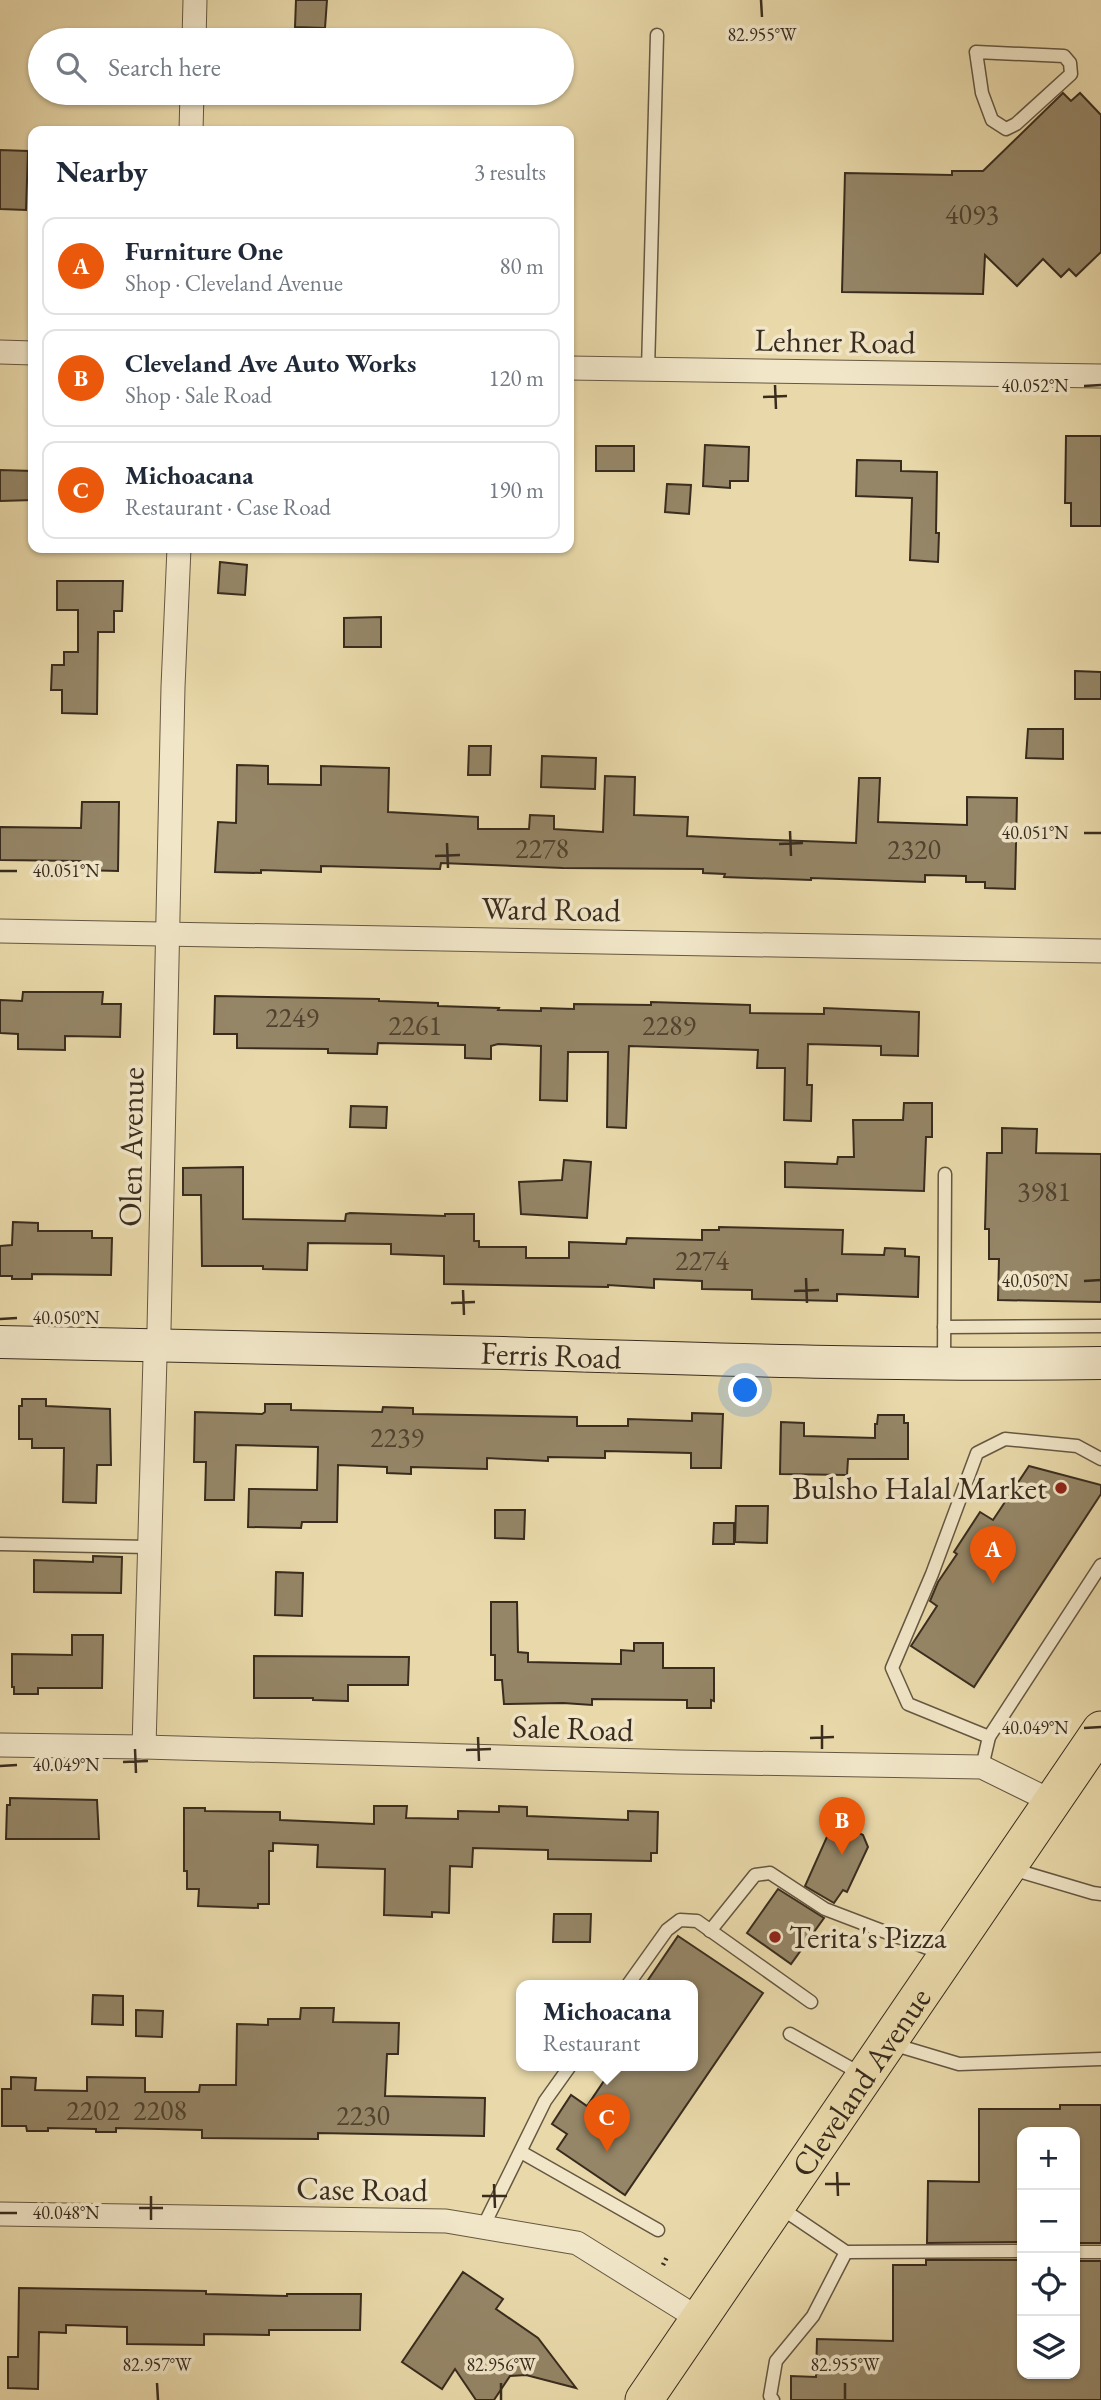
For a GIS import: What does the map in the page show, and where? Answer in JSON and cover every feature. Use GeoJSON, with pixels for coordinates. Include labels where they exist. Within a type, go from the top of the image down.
{"type":"FeatureCollection","features":[{"type":"Feature","properties":{"kind":"main road","name":"Ferris Road"},"geometry":{"type":"LineString","coordinates":[[0,1342],[943,1365],[1101,1363]]}},
{"type":"Feature","properties":{"kind":"main road","name":"Cleveland Avenue"},"geometry":{"type":"LineString","coordinates":[[644,2400],[1101,1730]]}},
{"type":"Feature","properties":{"kind":"street"},"geometry":{"type":"LineString","coordinates":[[194,28],[195,0]]}},
{"type":"Feature","properties":{"kind":"street"},"geometry":{"type":"LineString","coordinates":[[191,126],[192,105]]}},
{"type":"Feature","properties":{"kind":"street"},"geometry":{"type":"LineString","coordinates":[[0,352],[28,354]]}},
{"type":"Feature","properties":{"kind":"street","name":"Lehner Road"},"geometry":{"type":"LineString","coordinates":[[574,368],[1101,376]]}},
{"type":"Feature","properties":{"kind":"street","name":"Olen Avenue"},"geometry":{"type":"LineString","coordinates":[[144,1747],[179,553]]}},
{"type":"Feature","properties":{"kind":"street","name":"Ward Road"},"geometry":{"type":"LineString","coordinates":[[0,931],[1101,951]]}},
{"type":"Feature","properties":{"kind":"street","name":"Sale Road"},"geometry":{"type":"LineString","coordinates":[[0,1745],[693,1763],[982,1767],[1053,1802]]}},
{"type":"Feature","properties":{"kind":"street","name":"Case Road"},"geometry":{"type":"LineString","coordinates":[[0,2214],[446,2221],[577,2243],[699,2319]]}},
{"type":"Feature","properties":{"kind":"lane"},"geometry":{"type":"LineString","coordinates":[[648,370],[657,34]]}},
{"type":"Feature","properties":{"kind":"lane"},"geometry":{"type":"LineString","coordinates":[[976,52],[1064,56],[1070,64],[1071,74],[1016,124],[1006,129],[992,120],[982,93],[976,52]]}},
{"type":"Feature","properties":{"kind":"lane"},"geometry":{"type":"LineString","coordinates":[[943,1365],[945,1174]]}},
{"type":"Feature","properties":{"kind":"lane"},"geometry":{"type":"LineString","coordinates":[[944,1327],[1101,1326]]}},
{"type":"Feature","properties":{"kind":"lane"},"geometry":{"type":"LineString","coordinates":[[989,1737],[908,1704],[892,1668],[932,1574],[977,1454],[1005,1439],[1077,1446],[1101,1459]]}},
{"type":"Feature","properties":{"kind":"lane"},"geometry":{"type":"LineString","coordinates":[[0,1544],[148,1547]]}},
{"type":"Feature","properties":{"kind":"lane"},"geometry":{"type":"LineString","coordinates":[[982,1767],[989,1737],[1101,1565]]}},
{"type":"Feature","properties":{"kind":"lane"},"geometry":{"type":"LineString","coordinates":[[1008,1868],[1101,1894]]}},
{"type":"Feature","properties":{"kind":"lane"},"geometry":{"type":"LineString","coordinates":[[710,1931],[755,1875],[770,1873],[825,1909],[948,1956]]}},
{"type":"Feature","properties":{"kind":"lane"},"geometry":{"type":"LineString","coordinates":[[631,1980],[667,1930],[680,1920],[697,1921],[811,2002]]}},
{"type":"Feature","properties":{"kind":"lane"},"geometry":{"type":"LineString","coordinates":[[790,2034],[866,2077]]}},
{"type":"Feature","properties":{"kind":"lane"},"geometry":{"type":"LineString","coordinates":[[889,2043],[959,2064],[1101,2059]]}},
{"type":"Feature","properties":{"kind":"lane"},"geometry":{"type":"LineString","coordinates":[[483,2227],[545,2101],[566,2071]]}},
{"type":"Feature","properties":{"kind":"lane"},"geometry":{"type":"LineString","coordinates":[[521,2152],[658,2230]]}},
{"type":"Feature","properties":{"kind":"lane"},"geometry":{"type":"LineString","coordinates":[[778,2206],[846,2252],[1017,2251]]}},
{"type":"Feature","properties":{"kind":"lane"},"geometry":{"type":"LineString","coordinates":[[773,2400],[771,2396],[776,2361],[813,2316],[846,2252]]}},
{"type":"Feature","properties":{"kind":"lane"},"geometry":{"type":"LineString","coordinates":[[1080,2252],[1101,2252]]}},
{"type":"Feature","properties":{"kind":"path"},"geometry":{"type":"LineString","coordinates":[[663,2265],[667,2257]]}},
{"type":"Feature","properties":{"kind":"building"},"geometry":{"type":"Polygon","coordinates":[[[296,0],[327,0],[325,28],[295,27],[296,0]]]}},
{"type":"Feature","properties":{"kind":"building"},"geometry":{"type":"Polygon","coordinates":[[[1063,93],[1071,101],[1080,93],[1101,115],[1101,252],[1076,276],[1069,269],[1061,277],[1043,259],[1017,286],[985,255],[983,294],[842,292],[845,173],[952,175],[952,171],[983,171],[1063,93]]]}},
{"type":"Feature","properties":{"kind":"building"},"geometry":{"type":"Polygon","coordinates":[[[0,150],[28,151],[26,210],[0,209],[0,150]]]}},
{"type":"Feature","properties":{"kind":"building"},"geometry":{"type":"Polygon","coordinates":[[[1066,436],[1101,436],[1101,526],[1071,526],[1071,503],[1065,503],[1066,436]]]}},
{"type":"Feature","properties":{"kind":"building"},"geometry":{"type":"Polygon","coordinates":[[[705,445],[749,447],[748,481],[730,481],[730,488],[703,486],[705,445]]]}},
{"type":"Feature","properties":{"kind":"building"},"geometry":{"type":"Polygon","coordinates":[[[596,446],[634,446],[634,471],[596,471],[596,446]]]}},
{"type":"Feature","properties":{"kind":"building"},"geometry":{"type":"Polygon","coordinates":[[[857,460],[901,461],[901,471],[937,472],[938,562],[910,560],[912,498],[856,496],[857,460]]]}},
{"type":"Feature","properties":{"kind":"building"},"geometry":{"type":"Polygon","coordinates":[[[0,470],[28,471],[28,500],[0,501],[0,470]]]}},
{"type":"Feature","properties":{"kind":"building"},"geometry":{"type":"Polygon","coordinates":[[[667,484],[691,485],[689,514],[665,512],[667,484]]]}},
{"type":"Feature","properties":{"kind":"building"},"geometry":{"type":"Polygon","coordinates":[[[220,562],[247,565],[245,595],[218,593],[220,562]]]}},
{"type":"Feature","properties":{"kind":"building"},"geometry":{"type":"Polygon","coordinates":[[[57,581],[123,581],[122,611],[114,611],[114,632],[98,632],[97,714],[62,713],[62,690],[51,690],[52,665],[64,665],[64,652],[78,652],[78,610],[57,610],[57,581]]]}},
{"type":"Feature","properties":{"kind":"building"},"geometry":{"type":"Polygon","coordinates":[[[381,617],[381,647],[344,647],[344,618],[381,617]]]}},
{"type":"Feature","properties":{"kind":"building"},"geometry":{"type":"Polygon","coordinates":[[[1075,671],[1101,672],[1101,699],[1075,699],[1075,671]]]}},
{"type":"Feature","properties":{"kind":"building"},"geometry":{"type":"Polygon","coordinates":[[[1028,729],[1063,729],[1063,759],[1026,758],[1028,729]]]}},
{"type":"Feature","properties":{"kind":"building"},"geometry":{"type":"Polygon","coordinates":[[[469,746],[491,746],[490,775],[468,775],[469,746]]]}},
{"type":"Feature","properties":{"kind":"building"},"geometry":{"type":"Polygon","coordinates":[[[542,756],[596,758],[595,789],[541,787],[542,756]]]}},
{"type":"Feature","properties":{"kind":"building"},"geometry":{"type":"Polygon","coordinates":[[[237,765],[268,766],[268,784],[321,785],[321,766],[389,768],[388,812],[478,817],[478,829],[529,829],[530,815],[554,816],[554,829],[603,832],[605,776],[635,777],[634,815],[688,817],[687,836],[856,843],[859,778],[880,778],[878,822],[967,825],[967,797],[1017,798],[1015,889],[985,888],[985,882],[966,882],[966,876],[925,875],[925,882],[811,880],[724,877],[725,874],[703,873],[703,869],[563,868],[441,863],[440,869],[321,866],[321,872],[215,872],[218,822],[236,823],[237,765]]]}},
{"type":"Feature","properties":{"kind":"building"},"geometry":{"type":"Polygon","coordinates":[[[82,802],[119,802],[118,871],[80,870],[81,861],[0,860],[0,827],[81,828],[82,802]]]}},
{"type":"Feature","properties":{"kind":"building"},"geometry":{"type":"Polygon","coordinates":[[[23,992],[103,992],[102,1004],[121,1004],[120,1037],[65,1036],[65,1050],[18,1049],[18,1034],[0,1033],[0,1000],[22,1001],[23,992]]]}},
{"type":"Feature","properties":{"kind":"building"},"geometry":{"type":"Polygon","coordinates":[[[215,996],[379,999],[438,1003],[438,1006],[541,1011],[541,1008],[574,1009],[574,1004],[651,1005],[651,1002],[750,1005],[750,1013],[824,1014],[824,1008],[919,1012],[918,1056],[881,1055],[881,1046],[808,1044],[807,1085],[812,1085],[811,1121],[784,1120],[785,1068],[757,1068],[758,1050],[629,1046],[626,1128],[607,1127],[608,1052],[568,1052],[567,1101],[540,1100],[541,1046],[498,1044],[491,1046],[491,1059],[465,1058],[465,1045],[378,1043],[377,1054],[328,1053],[328,1049],[237,1048],[237,1034],[214,1034],[215,996]]]}},
{"type":"Feature","properties":{"kind":"building"},"geometry":{"type":"Polygon","coordinates":[[[904,1103],[932,1103],[932,1137],[926,1137],[924,1191],[785,1187],[785,1162],[837,1164],[838,1157],[854,1157],[853,1120],[903,1120],[904,1103]]]}},
{"type":"Feature","properties":{"kind":"building"},"geometry":{"type":"Polygon","coordinates":[[[351,1106],[387,1107],[386,1128],[350,1127],[351,1106]]]}},
{"type":"Feature","properties":{"kind":"building"},"geometry":{"type":"Polygon","coordinates":[[[1002,1128],[1037,1129],[1036,1153],[1101,1154],[1101,1302],[998,1300],[999,1259],[989,1259],[989,1229],[985,1229],[987,1153],[1002,1153],[1002,1128]]]}},
{"type":"Feature","properties":{"kind":"building"},"geometry":{"type":"Polygon","coordinates":[[[564,1160],[591,1162],[587,1218],[521,1214],[519,1182],[562,1180],[564,1160]]]}},
{"type":"Feature","properties":{"kind":"building"},"geometry":{"type":"Polygon","coordinates":[[[243,1167],[243,1219],[345,1221],[346,1214],[350,1213],[445,1216],[474,1214],[474,1241],[479,1241],[479,1247],[526,1247],[526,1258],[569,1258],[569,1242],[626,1244],[627,1238],[702,1240],[702,1230],[719,1230],[719,1227],[843,1230],[842,1254],[884,1255],[885,1248],[905,1249],[905,1256],[919,1257],[918,1297],[837,1294],[837,1301],[752,1299],[752,1290],[702,1289],[702,1281],[654,1279],[654,1288],[608,1285],[444,1284],[444,1256],[391,1254],[391,1244],[308,1243],[307,1270],[263,1269],[263,1266],[202,1266],[201,1195],[183,1195],[183,1168],[243,1167]]]}},
{"type":"Feature","properties":{"kind":"building"},"geometry":{"type":"Polygon","coordinates":[[[13,1222],[38,1223],[38,1231],[92,1231],[92,1238],[112,1238],[111,1275],[32,1274],[32,1279],[0,1276],[0,1246],[12,1245],[13,1222]]]}},
{"type":"Feature","properties":{"kind":"building"},"geometry":{"type":"Polygon","coordinates":[[[22,1399],[46,1399],[46,1406],[110,1409],[111,1465],[97,1465],[96,1503],[63,1502],[64,1448],[32,1448],[32,1439],[19,1439],[19,1406],[22,1406],[22,1399]]]}},
{"type":"Feature","properties":{"kind":"building"},"geometry":{"type":"Polygon","coordinates":[[[265,1404],[291,1404],[291,1410],[382,1412],[383,1407],[413,1408],[413,1414],[577,1417],[577,1426],[628,1426],[628,1419],[692,1421],[692,1413],[723,1414],[721,1468],[691,1468],[691,1453],[605,1451],[605,1458],[548,1457],[548,1461],[487,1458],[487,1469],[411,1467],[411,1474],[387,1473],[387,1467],[338,1465],[337,1522],[302,1522],[301,1528],[248,1527],[249,1489],[317,1490],[318,1447],[236,1445],[234,1500],[205,1500],[206,1462],[194,1462],[195,1412],[262,1414],[265,1412],[265,1404]]]}},
{"type":"Feature","properties":{"kind":"building"},"geometry":{"type":"Polygon","coordinates":[[[878,1415],[904,1415],[904,1423],[908,1423],[908,1459],[848,1459],[847,1475],[780,1474],[781,1422],[804,1423],[804,1436],[875,1438],[878,1415]]]}},
{"type":"Feature","properties":{"kind":"building"},"geometry":{"type":"Polygon","coordinates":[[[1029,1466],[1101,1485],[1101,1494],[974,1687],[911,1646],[937,1606],[930,1601],[938,1582],[980,1512],[993,1520],[1029,1466]]]}},
{"type":"Feature","properties":{"kind":"building"},"geometry":{"type":"Polygon","coordinates":[[[736,1506],[768,1506],[767,1543],[735,1542],[736,1506]]]}},
{"type":"Feature","properties":{"kind":"building"},"geometry":{"type":"Polygon","coordinates":[[[495,1510],[525,1510],[524,1539],[495,1538],[495,1510]]]}},
{"type":"Feature","properties":{"kind":"building"},"geometry":{"type":"Polygon","coordinates":[[[714,1523],[734,1523],[734,1544],[713,1544],[714,1523]]]}},
{"type":"Feature","properties":{"kind":"building"},"geometry":{"type":"Polygon","coordinates":[[[93,1556],[122,1557],[121,1593],[34,1592],[34,1560],[93,1562],[93,1556]]]}},
{"type":"Feature","properties":{"kind":"building"},"geometry":{"type":"Polygon","coordinates":[[[276,1572],[303,1573],[302,1616],[275,1615],[276,1572]]]}},
{"type":"Feature","properties":{"kind":"building"},"geometry":{"type":"Polygon","coordinates":[[[491,1602],[517,1602],[518,1652],[528,1653],[528,1662],[621,1664],[621,1650],[634,1651],[634,1643],[663,1643],[663,1668],[714,1668],[714,1701],[711,1700],[711,1708],[687,1708],[687,1700],[592,1699],[592,1705],[504,1704],[502,1680],[495,1680],[495,1655],[491,1655],[491,1602]]]}},
{"type":"Feature","properties":{"kind":"building"},"geometry":{"type":"Polygon","coordinates":[[[72,1635],[103,1635],[102,1688],[38,1688],[38,1694],[14,1694],[12,1654],[72,1655],[72,1635]]]}},
{"type":"Feature","properties":{"kind":"building"},"geometry":{"type":"Polygon","coordinates":[[[254,1656],[409,1657],[408,1685],[348,1685],[348,1701],[254,1698],[254,1656]]]}},
{"type":"Feature","properties":{"kind":"building"},"geometry":{"type":"Polygon","coordinates":[[[10,1798],[97,1800],[99,1839],[6,1839],[7,1805],[10,1805],[10,1798]]]}},
{"type":"Feature","properties":{"kind":"building"},"geometry":{"type":"Polygon","coordinates":[[[374,1806],[407,1806],[406,1818],[458,1819],[458,1811],[499,1812],[499,1806],[527,1807],[527,1816],[628,1820],[628,1811],[658,1812],[657,1853],[651,1853],[651,1861],[548,1859],[548,1850],[473,1848],[472,1867],[450,1866],[449,1913],[432,1912],[432,1917],[384,1915],[385,1869],[317,1867],[318,1845],[273,1843],[273,1851],[269,1851],[269,1904],[258,1904],[258,1908],[198,1906],[199,1889],[187,1889],[187,1871],[184,1871],[184,1808],[205,1808],[205,1811],[280,1812],[280,1820],[374,1824],[374,1806]]]}},
{"type":"Feature","properties":{"kind":"building"},"geometry":{"type":"Polygon","coordinates":[[[834,1821],[863,1835],[868,1847],[847,1892],[843,1890],[834,1903],[805,1886],[834,1821]]]}},
{"type":"Feature","properties":{"kind":"building"},"geometry":{"type":"Polygon","coordinates":[[[778,1889],[824,1918],[791,1964],[747,1933],[778,1889]]]}},
{"type":"Feature","properties":{"kind":"building"},"geometry":{"type":"Polygon","coordinates":[[[554,1914],[591,1914],[590,1942],[553,1942],[554,1914]]]}},
{"type":"Feature","properties":{"kind":"building"},"geometry":{"type":"Polygon","coordinates":[[[678,1936],[763,1993],[625,2195],[557,2149],[567,2134],[552,2124],[571,2095],[587,2106],[611,2071],[698,2071],[698,1980],[648,1980],[678,1936]]]}},
{"type":"Feature","properties":{"kind":"building"},"geometry":{"type":"Polygon","coordinates":[[[93,1995],[123,1996],[123,2025],[92,2024],[93,1995]]]}},
{"type":"Feature","properties":{"kind":"building"},"geometry":{"type":"Polygon","coordinates":[[[301,2008],[334,2008],[333,2022],[399,2023],[398,2054],[387,2054],[385,2096],[485,2098],[484,2136],[318,2133],[318,2139],[202,2138],[202,2130],[116,2128],[116,2132],[96,2132],[96,2129],[48,2128],[48,2131],[27,2131],[26,2126],[2,2126],[2,2089],[11,2089],[11,2077],[36,2078],[35,2090],[87,2091],[87,2077],[145,2078],[145,2092],[199,2092],[200,2085],[236,2085],[237,2024],[268,2025],[268,2019],[300,2019],[301,2008]]]}},
{"type":"Feature","properties":{"kind":"building"},"geometry":{"type":"Polygon","coordinates":[[[136,2010],[163,2011],[162,2037],[136,2036],[136,2010]]]}},
{"type":"Feature","properties":{"kind":"building"},"geometry":{"type":"Polygon","coordinates":[[[1060,2105],[1101,2105],[1101,2243],[1080,2243],[1080,2127],[1017,2127],[1017,2242],[927,2243],[928,2181],[979,2182],[979,2109],[1060,2109],[1060,2105]]]}},
{"type":"Feature","properties":{"kind":"building"},"geometry":{"type":"Polygon","coordinates":[[[926,2260],[1017,2260],[1017,2379],[1080,2379],[1080,2261],[1101,2261],[1101,2400],[791,2400],[791,2376],[816,2377],[817,2339],[893,2341],[893,2265],[926,2265],[926,2260]]]}},
{"type":"Feature","properties":{"kind":"building"},"geometry":{"type":"Polygon","coordinates":[[[463,2272],[503,2299],[496,2309],[538,2338],[576,2388],[526,2375],[510,2376],[494,2400],[476,2400],[455,2369],[442,2389],[402,2362],[463,2272]]]}},
{"type":"Feature","properties":{"kind":"building"},"geometry":{"type":"Polygon","coordinates":[[[19,2288],[206,2291],[206,2294],[287,2296],[361,2294],[360,2330],[269,2330],[269,2335],[204,2334],[204,2345],[127,2344],[127,2327],[66,2325],[66,2333],[39,2332],[38,2389],[8,2388],[8,2357],[18,2357],[19,2288]]]}},
{"type":"Feature","properties":{"kind":"place","name":"Bulsho Halal Market"},"geometry":{"type":"Point","coordinates":[1061,1488]}},
{"type":"Feature","properties":{"kind":"place","name":"Furniture One"},"geometry":{"type":"Point","coordinates":[993,1584]}},
{"type":"Feature","properties":{"kind":"place","name":"Cleveland Ave Auto Works"},"geometry":{"type":"Point","coordinates":[842,1855]}},
{"type":"Feature","properties":{"kind":"place","name":"Terita's Pizza"},"geometry":{"type":"Point","coordinates":[775,1937]}},
{"type":"Feature","properties":{"kind":"place","name":"Michoacana"},"geometry":{"type":"Point","coordinates":[607,2152]}}]}
